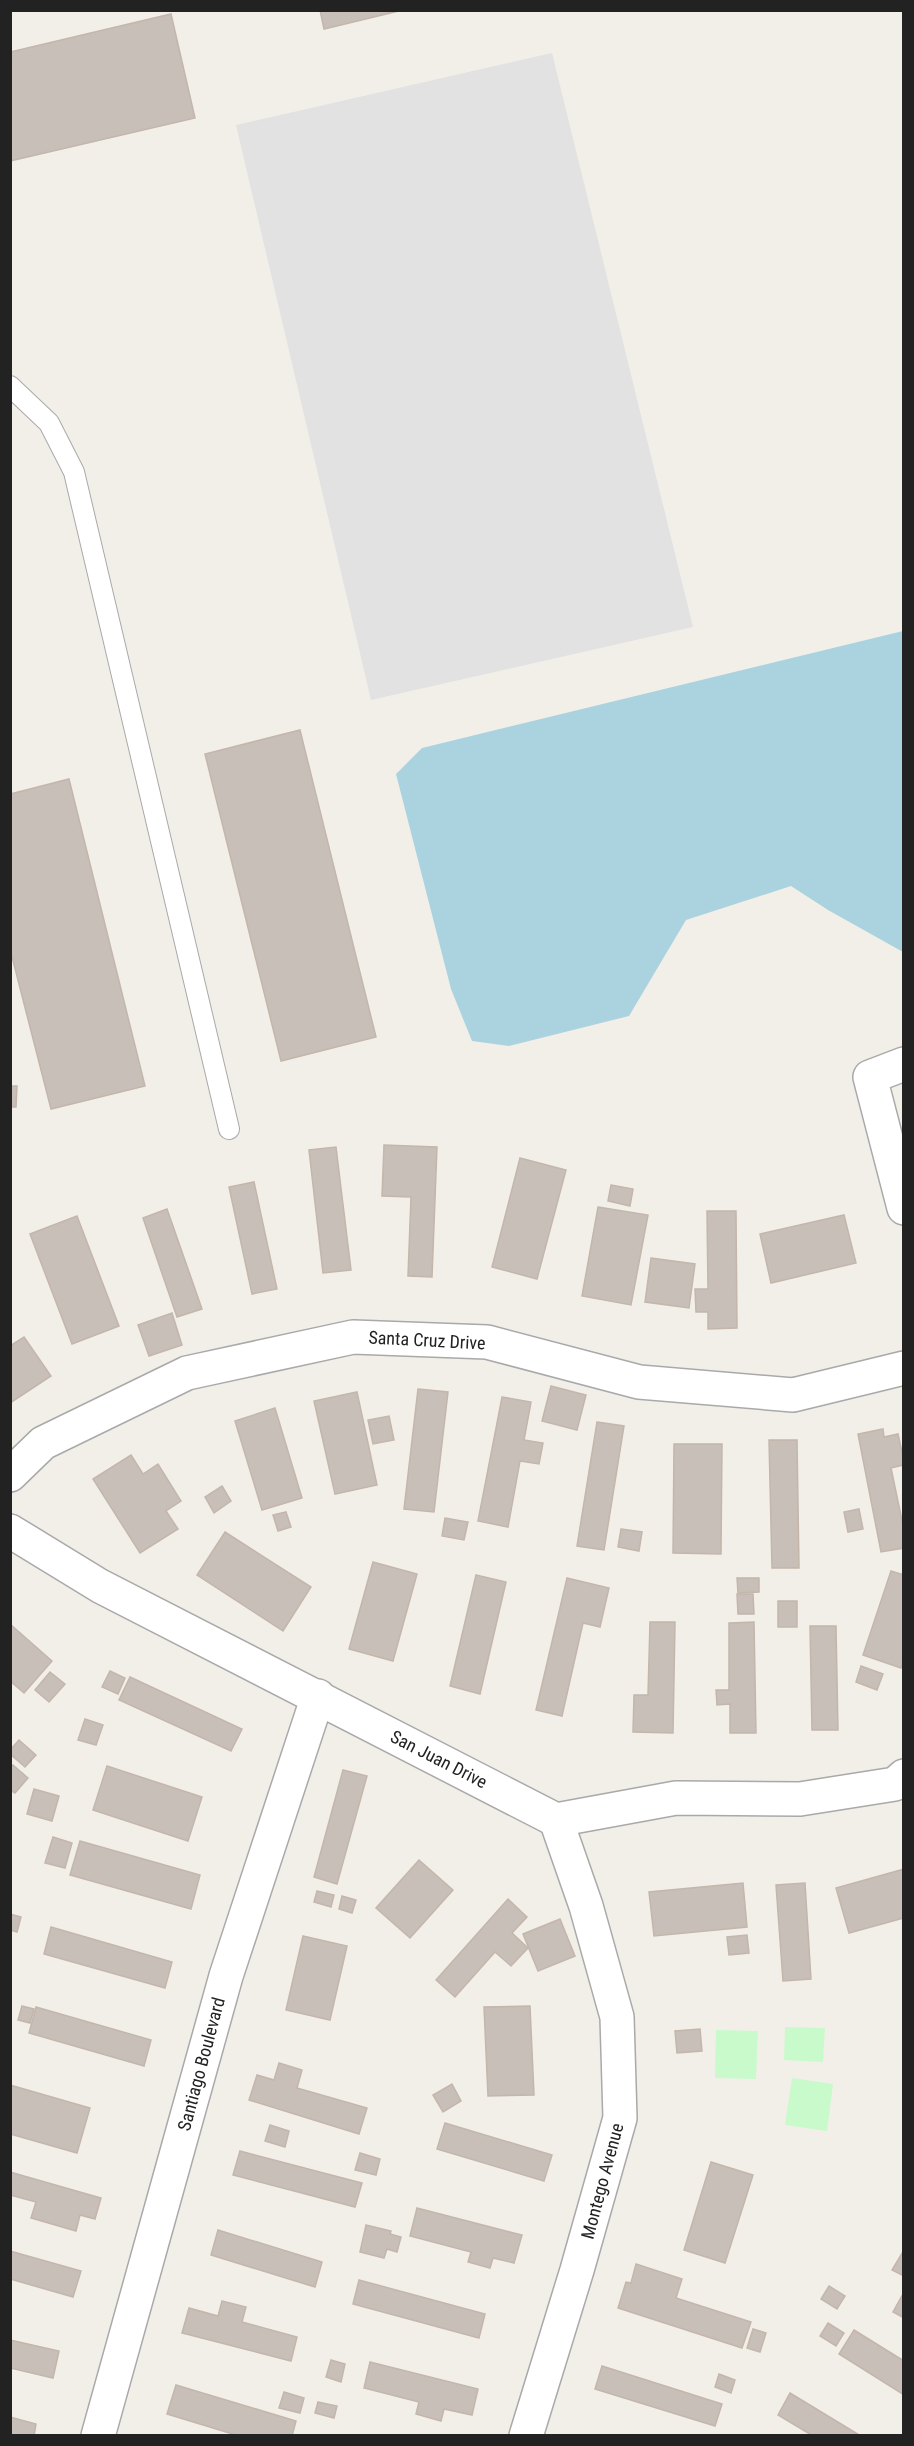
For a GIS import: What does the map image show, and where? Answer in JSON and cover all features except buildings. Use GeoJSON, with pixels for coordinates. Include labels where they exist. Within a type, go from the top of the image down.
{"type":"FeatureCollection","features":[{"type":"Feature","properties":{"kind":"street"},"geometry":{"type":"LineString","coordinates":[[903,1064],[870,1077],[903,1208]]}},
{"type":"Feature","properties":{"kind":"street","name":"Santa Cruz Drive"},"geometry":{"type":"LineString","coordinates":[[10,1475],[43,1443],[187,1373],[353,1337],[487,1342],[639,1382],[793,1395],[903,1368]]}},
{"type":"Feature","properties":{"kind":"street","name":"San Juan Drive"},"geometry":{"type":"LineString","coordinates":[[10,1531],[100,1586],[556,1820]]}},
{"type":"Feature","properties":{"kind":"street","name":"Santiago Boulevard"},"geometry":{"type":"LineString","coordinates":[[98,2436],[226,1976],[318,1696]]}},
{"type":"Feature","properties":{"kind":"street"},"geometry":{"type":"LineString","coordinates":[[556,1820],[676,1798],[800,1799],[895,1784],[903,1776]]}},
{"type":"Feature","properties":{"kind":"street","name":"Montego Avenue"},"geometry":{"type":"LineString","coordinates":[[526,2436],[577,2270],[620,2118],[617,2017],[586,1906],[556,1820]]}},
{"type":"Feature","properties":{"kind":"lane"},"geometry":{"type":"LineString","coordinates":[[10,386],[49,423],[74,472],[229,1129]]}},
{"type":"Feature","properties":{"kind":"green space"},"geometry":{"type":"Polygon","coordinates":[[[785,2027],[825,2028],[823,2062],[784,2060],[785,2027]]]}},
{"type":"Feature","properties":{"kind":"green space"},"geometry":{"type":"Polygon","coordinates":[[[716,2030],[758,2031],[756,2079],[715,2078],[716,2030]]]}},
{"type":"Feature","properties":{"kind":"green space"},"geometry":{"type":"Polygon","coordinates":[[[792,2078],[833,2084],[827,2131],[785,2125],[792,2078]]]}},
{"type":"Feature","properties":{"kind":"shaded area"},"geometry":{"type":"Polygon","coordinates":[[[552,53],[693,627],[371,700],[236,125],[552,53]]]}},
{"type":"Feature","properties":{"kind":"water"},"geometry":{"type":"Polygon","coordinates":[[[903,631],[903,952],[828,910],[791,886],[686,920],[629,1016],[509,1046],[472,1041],[451,989],[396,774],[422,748],[903,631]]]}}]}
